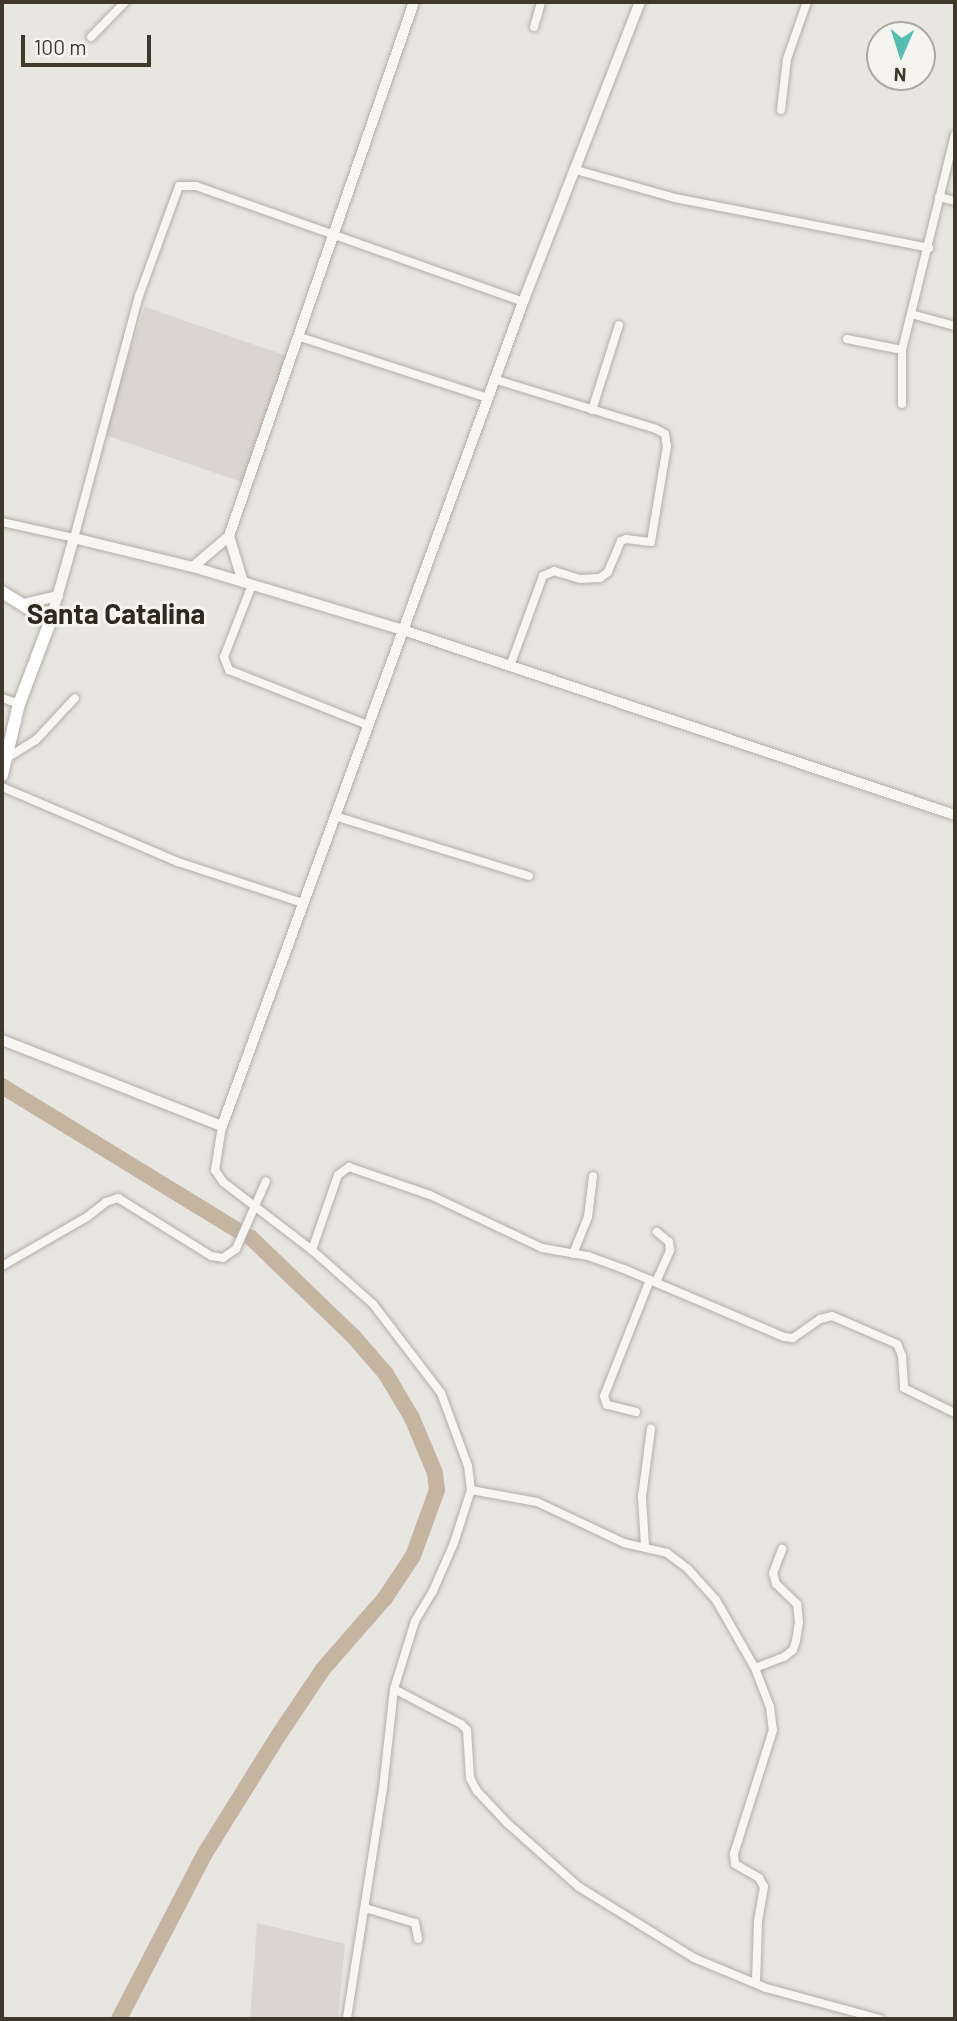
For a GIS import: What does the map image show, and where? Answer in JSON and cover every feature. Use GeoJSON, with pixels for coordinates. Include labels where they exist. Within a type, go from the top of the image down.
{"type":"FeatureCollection","features":[{"type":"Feature","properties":{"kind":"main road"},"geometry":{"type":"LineString","coordinates":[[2,592],[50,622],[19,704],[2,775]]}},
{"type":"Feature","properties":{"kind":"street"},"geometry":{"type":"LineString","coordinates":[[91,37],[125,2]]}},
{"type":"Feature","properties":{"kind":"street"},"geometry":{"type":"LineString","coordinates":[[193,568],[229,536],[414,2]]}},
{"type":"Feature","properties":{"kind":"street"},"geometry":{"type":"LineString","coordinates":[[534,27],[541,2]]}},
{"type":"Feature","properties":{"kind":"street"},"geometry":{"type":"LineString","coordinates":[[347,2019],[383,1788],[394,1689],[411,1633],[451,1553],[471,1490],[462,1444],[441,1393],[373,1304],[312,1250],[223,1182],[215,1170],[222,1126],[303,903],[488,398],[497,380],[523,302],[640,2]]}},
{"type":"Feature","properties":{"kind":"street"},"geometry":{"type":"LineString","coordinates":[[781,110],[787,59],[807,2]]}},
{"type":"Feature","properties":{"kind":"street"},"geometry":{"type":"LineString","coordinates":[[902,404],[902,350],[955,135]]}},
{"type":"Feature","properties":{"kind":"street"},"geometry":{"type":"LineString","coordinates":[[576,170],[675,198],[929,248]]}},
{"type":"Feature","properties":{"kind":"street"},"geometry":{"type":"LineString","coordinates":[[50,622],[139,296],[179,186],[196,186],[523,302]]}},
{"type":"Feature","properties":{"kind":"street"},"geometry":{"type":"LineString","coordinates":[[939,197],[955,201]]}},
{"type":"Feature","properties":{"kind":"street"},"geometry":{"type":"LineString","coordinates":[[911,314],[955,326]]}},
{"type":"Feature","properties":{"kind":"street"},"geometry":{"type":"LineString","coordinates":[[592,410],[619,325]]}},
{"type":"Feature","properties":{"kind":"street"},"geometry":{"type":"LineString","coordinates":[[300,337],[488,398]]}},
{"type":"Feature","properties":{"kind":"street"},"geometry":{"type":"LineString","coordinates":[[847,339],[902,350]]}},
{"type":"Feature","properties":{"kind":"street"},"geometry":{"type":"LineString","coordinates":[[497,380],[656,429],[666,437],[667,452],[651,541],[621,541],[604,577],[580,579],[554,571],[543,576],[510,666]]}},
{"type":"Feature","properties":{"kind":"street"},"geometry":{"type":"LineString","coordinates":[[2,522],[247,583],[510,666],[955,815]]}},
{"type":"Feature","properties":{"kind":"street"},"geometry":{"type":"LineString","coordinates":[[229,536],[247,583],[224,657],[229,670],[368,725]]}},
{"type":"Feature","properties":{"kind":"street"},"geometry":{"type":"LineString","coordinates":[[23,604],[58,596]]}},
{"type":"Feature","properties":{"kind":"street"},"geometry":{"type":"LineString","coordinates":[[2,698],[19,704]]}},
{"type":"Feature","properties":{"kind":"street"},"geometry":{"type":"LineString","coordinates":[[7,758],[36,740],[75,698]]}},
{"type":"Feature","properties":{"kind":"street"},"geometry":{"type":"LineString","coordinates":[[2,787],[178,862],[303,903]]}},
{"type":"Feature","properties":{"kind":"street"},"geometry":{"type":"LineString","coordinates":[[335,816],[528,876]]}},
{"type":"Feature","properties":{"kind":"street"},"geometry":{"type":"LineString","coordinates":[[2,1040],[222,1126]]}},
{"type":"Feature","properties":{"kind":"street"},"geometry":{"type":"LineString","coordinates":[[312,1250],[338,1175],[349,1167],[430,1195],[542,1248],[596,1258],[784,1337],[793,1338],[820,1319],[832,1316],[891,1340],[901,1348],[904,1388],[955,1413]]}},
{"type":"Feature","properties":{"kind":"street"},"geometry":{"type":"LineString","coordinates":[[573,1254],[588,1217],[593,1176]]}},
{"type":"Feature","properties":{"kind":"street"},"geometry":{"type":"LineString","coordinates":[[2,1266],[87,1217],[106,1202],[118,1199],[211,1256],[223,1258],[236,1250],[267,1181]]}},
{"type":"Feature","properties":{"kind":"street"},"geometry":{"type":"LineString","coordinates":[[636,1412],[607,1405],[604,1396],[653,1281],[670,1250],[668,1242],[657,1232]]}},
{"type":"Feature","properties":{"kind":"street"},"geometry":{"type":"LineString","coordinates":[[645,1546],[646,1521],[642,1497],[651,1429]]}},
{"type":"Feature","properties":{"kind":"street"},"geometry":{"type":"LineString","coordinates":[[471,1490],[537,1502],[624,1543],[667,1553],[716,1600],[755,1668],[771,1707],[773,1730],[734,1854],[735,1864],[759,1878],[764,1887],[758,1922],[756,1983]]}},
{"type":"Feature","properties":{"kind":"street"},"geometry":{"type":"LineString","coordinates":[[755,1668],[784,1657],[793,1650],[796,1642],[799,1622],[797,1604],[776,1584],[773,1573],[782,1549]]}},
{"type":"Feature","properties":{"kind":"street"},"geometry":{"type":"LineString","coordinates":[[394,1689],[461,1724],[467,1730],[470,1778],[477,1791],[507,1824],[579,1887],[694,1958],[756,1983],[880,2019]]}},
{"type":"Feature","properties":{"kind":"street"},"geometry":{"type":"LineString","coordinates":[[365,1908],[415,1923],[418,1939]]}},
{"type":"Feature","properties":{"kind":"shaded area"},"geometry":{"type":"Polygon","coordinates":[[[145,307],[293,358],[249,484],[101,434],[145,307]]]}},
{"type":"Feature","properties":{"kind":"shaded area"},"geometry":{"type":"Polygon","coordinates":[[[257,1923],[345,1944],[338,2019],[250,2019],[257,1923]]]}},
{"type":"Feature","properties":{"kind":"waterway"},"geometry":{"type":"LineString","coordinates":[[2,1086],[239,1231]]}},
{"type":"Feature","properties":{"kind":"waterway"},"geometry":{"type":"LineString","coordinates":[[119,2019],[204,1855],[280,1733],[323,1669],[385,1598],[413,1556],[437,1490],[435,1473],[412,1418],[386,1374],[354,1337],[250,1237]]}},
{"type":"Feature","properties":{"kind":"district","name":"Santa Catalina"},"geometry":{"type":"Point","coordinates":[116,613]}}]}
